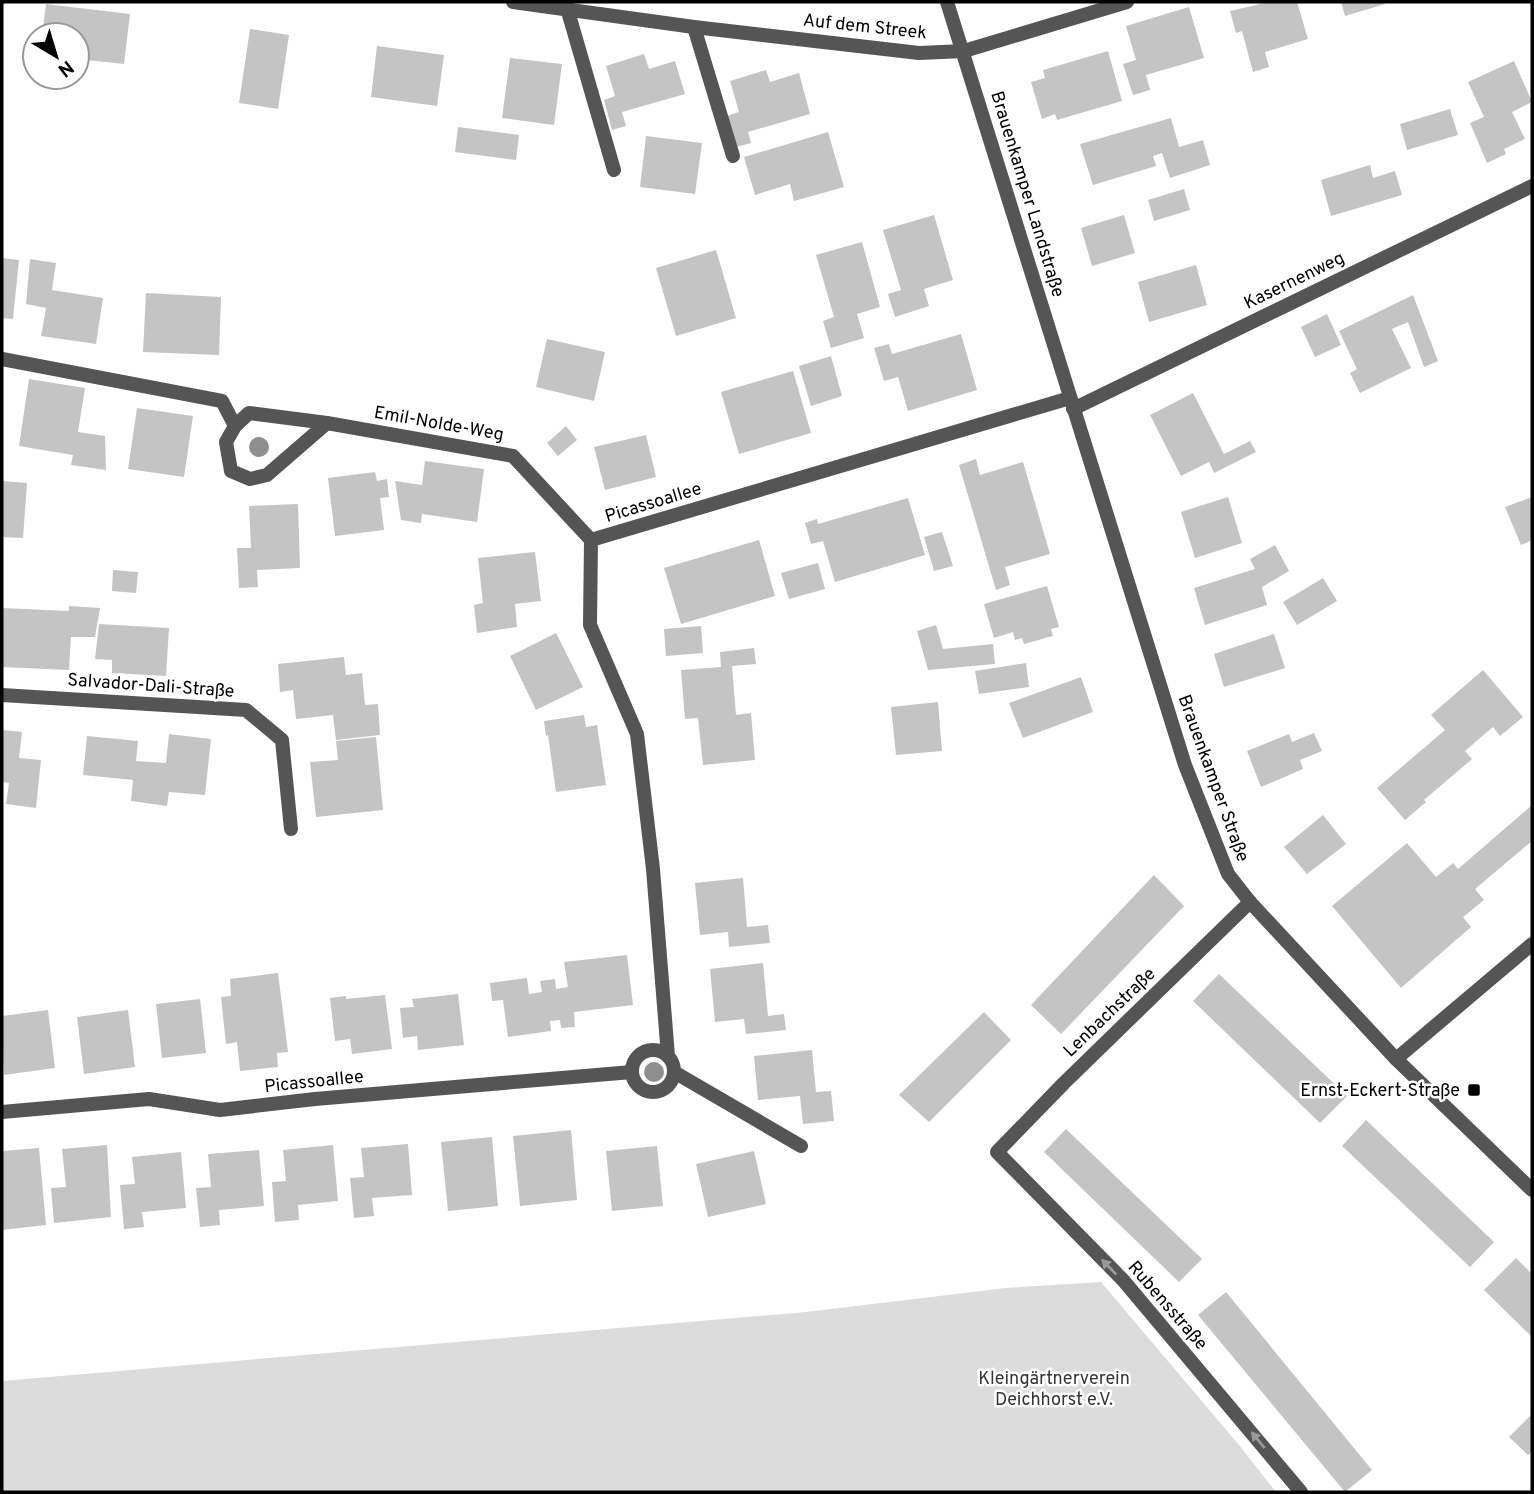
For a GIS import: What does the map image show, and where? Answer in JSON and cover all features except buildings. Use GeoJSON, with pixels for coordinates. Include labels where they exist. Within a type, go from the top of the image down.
{"type":"FeatureCollection","features":[{"type":"Feature","properties":{"kind":"street","name":"Auf dem Streek"},"geometry":{"type":"LineString","coordinates":[[513,2],[919,53],[964,51],[1127,2]]}},
{"type":"Feature","properties":{"kind":"street","name":"Brauenkamper Landstraße"},"geometry":{"type":"LineString","coordinates":[[947,2],[1072,403]]}},
{"type":"Feature","properties":{"kind":"street"},"geometry":{"type":"LineString","coordinates":[[568,8],[614,170]]}},
{"type":"Feature","properties":{"kind":"street"},"geometry":{"type":"LineString","coordinates":[[694,26],[733,156]]}},
{"type":"Feature","properties":{"kind":"street","name":"Kasernenweg"},"geometry":{"type":"LineString","coordinates":[[1072,403],[1532,186]]}},
{"type":"Feature","properties":{"kind":"street"},"geometry":{"type":"LineString","coordinates":[[2,359],[222,401],[235,426],[226,442],[231,471],[250,479],[267,475],[327,423]]}},
{"type":"Feature","properties":{"kind":"street","name":"Picassoallee"},"geometry":{"type":"LineString","coordinates":[[674,1072],[668,1056],[653,869],[637,734],[590,625],[592,540],[1072,403]]}},
{"type":"Feature","properties":{"kind":"street","name":"Brauenkamper Straße"},"geometry":{"type":"LineString","coordinates":[[1072,403],[1185,765],[1228,874],[1250,902],[1396,1059],[1532,1190]]}},
{"type":"Feature","properties":{"kind":"street","name":"Emil-Nolde-Weg"},"geometry":{"type":"LineString","coordinates":[[235,426],[249,413],[327,423],[513,456],[592,540]]}},
{"type":"Feature","properties":{"kind":"street","name":"Salvador-Dali-Straße"},"geometry":{"type":"LineString","coordinates":[[2,695],[246,710],[282,740],[291,829]]}},
{"type":"Feature","properties":{"kind":"street","name":"Lenbachstraße"},"geometry":{"type":"LineString","coordinates":[[997,1152],[1250,902]]}},
{"type":"Feature","properties":{"kind":"street"},"geometry":{"type":"LineString","coordinates":[[1396,1059],[1532,944]]}},
{"type":"Feature","properties":{"kind":"street"},"geometry":{"type":"LineString","coordinates":[[668,1056],[655,1050],[641,1054],[633,1065],[632,1072],[637,1085],[649,1092],[657,1092],[669,1085],[674,1072],[801,1146]]}},
{"type":"Feature","properties":{"kind":"street","name":"Picassoallee"},"geometry":{"type":"LineString","coordinates":[[2,1112],[149,1099],[220,1110],[315,1099],[632,1072]]}},
{"type":"Feature","properties":{"kind":"street","name":"Rubensstraße"},"geometry":{"type":"LineString","coordinates":[[997,1152],[1122,1280],[1301,1492]]}},
{"type":"Feature","properties":{"kind":"green space","name":"Kleingärtnerverein Deichhorst e.V."},"geometry":{"type":"Polygon","coordinates":[[[1101,1282],[1276,1492],[2,1492],[2,1381],[806,1312],[1006,1288],[1101,1282]]]}},
{"type":"Feature","properties":{"kind":"place","name":"Ernst-Eckert-Straße"},"geometry":{"type":"Point","coordinates":[1474,1090]}}]}
